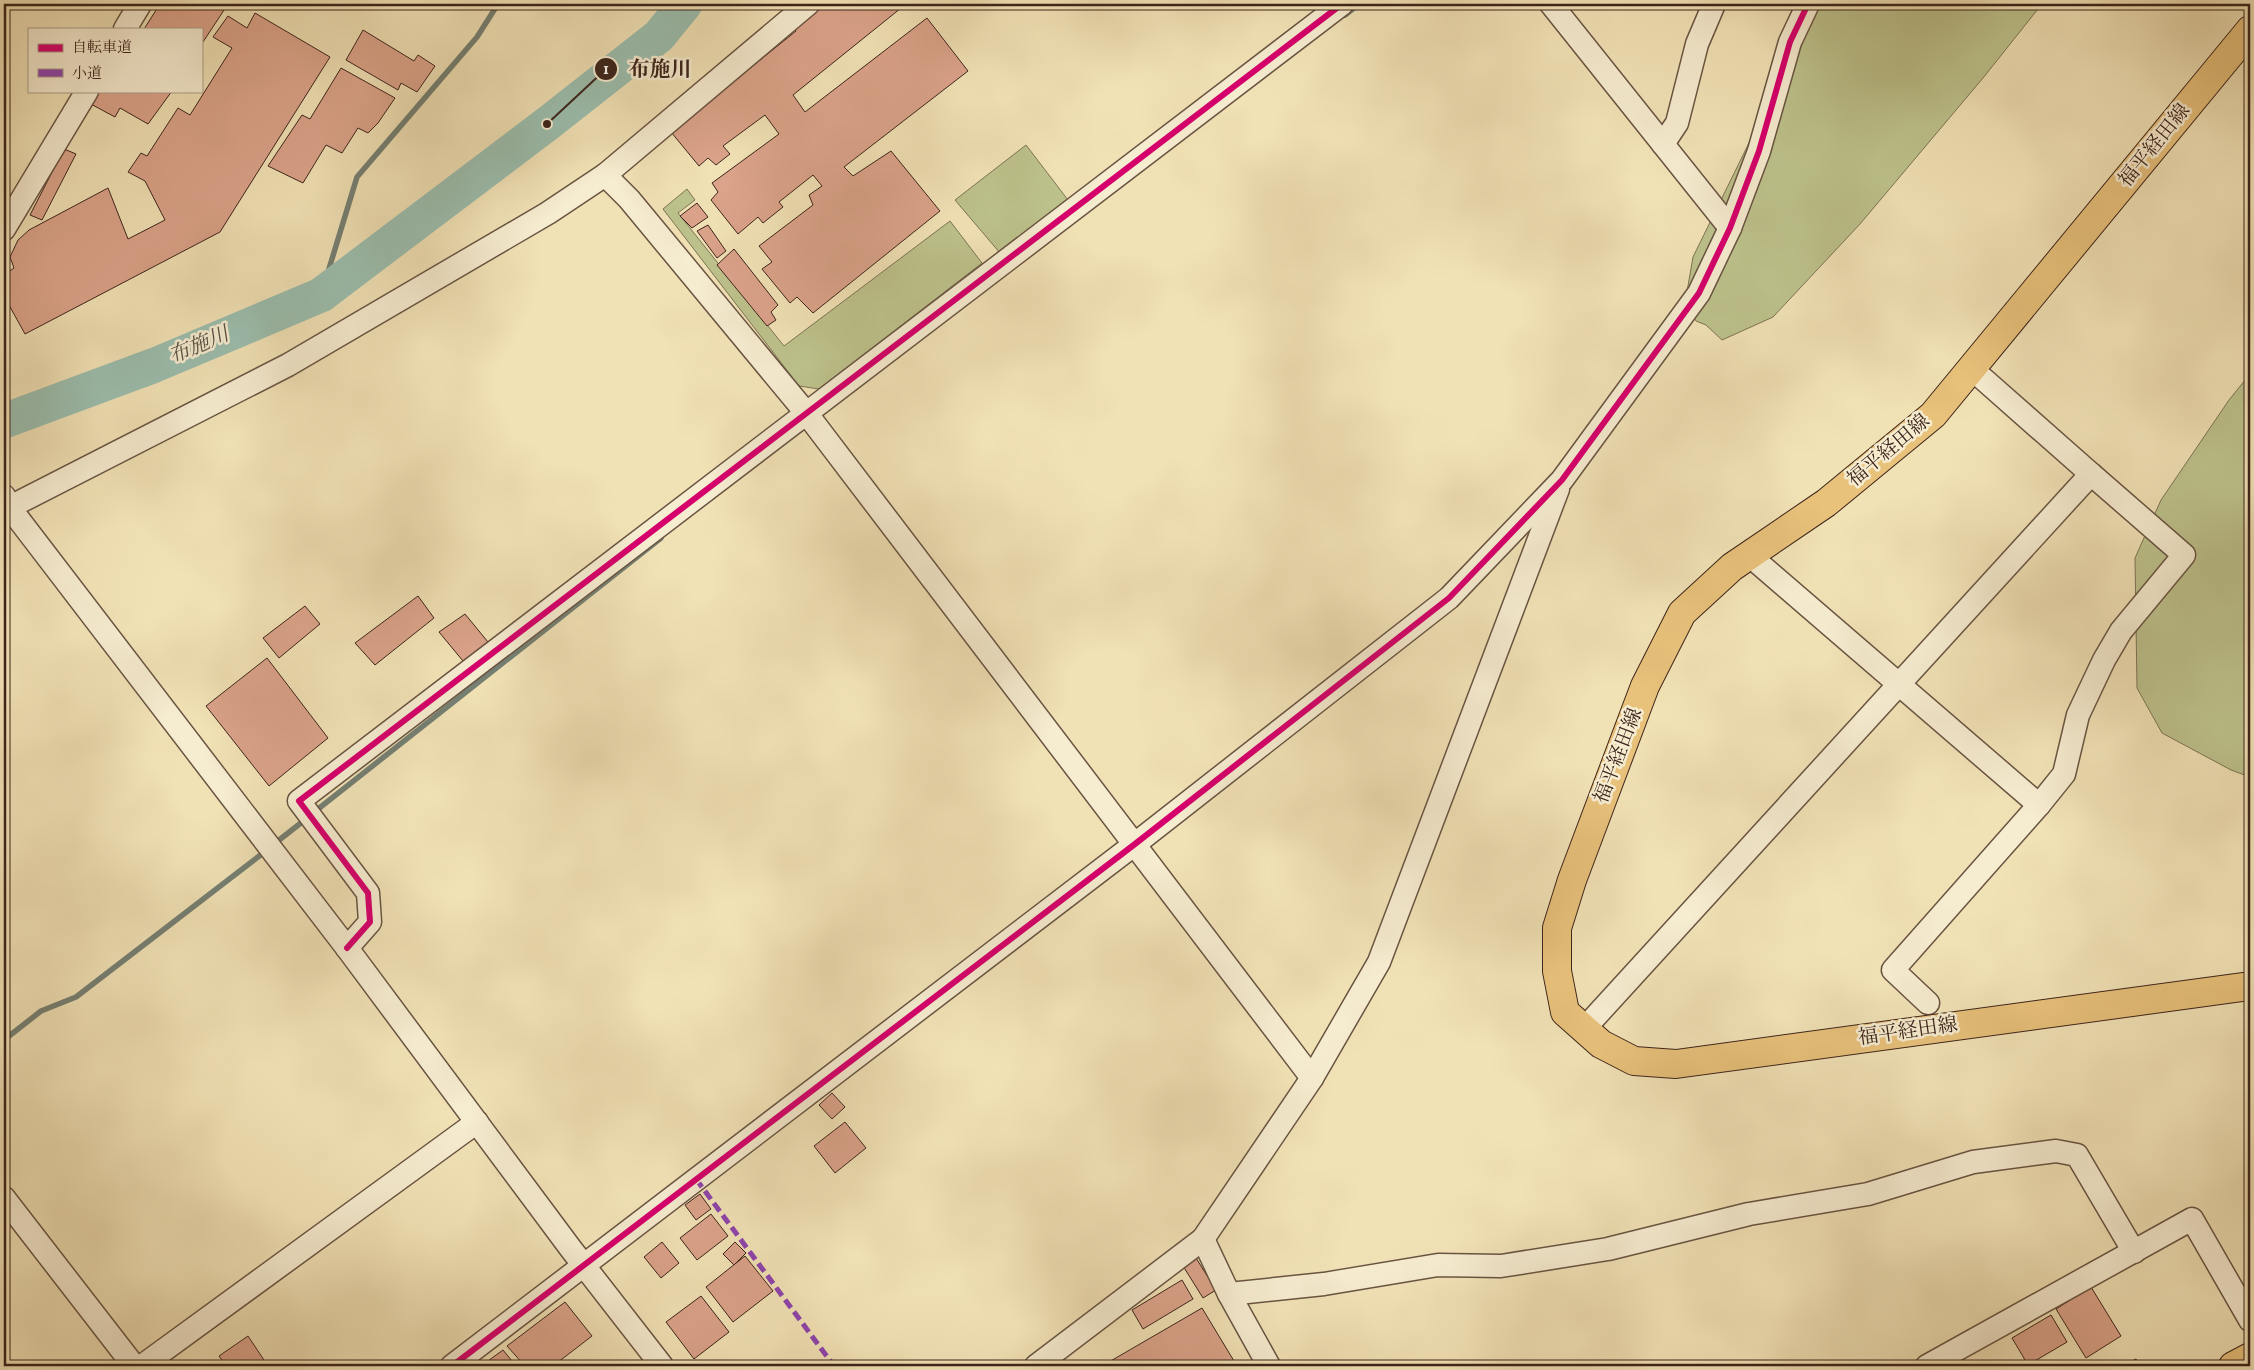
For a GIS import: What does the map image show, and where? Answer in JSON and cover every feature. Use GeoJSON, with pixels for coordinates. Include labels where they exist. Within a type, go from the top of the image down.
{"type":"FeatureCollection","features":[{"type":"Feature","properties":{"kind":"main road","name":"福平経田線"},"geometry":{"type":"LineString","coordinates":[[2250,30],[1934,415],[1826,503],[1732,567],[1682,613],[1645,686],[1572,880],[1557,928],[1557,972],[1565,1012],[1601,1044],[1634,1061],[1676,1064],[2250,986]]}},
{"type":"Feature","properties":{"kind":"main road"},"geometry":{"type":"LineString","coordinates":[[2234,1366],[2250,1357]]}},
{"type":"Feature","properties":{"kind":"street"},"geometry":{"type":"LineString","coordinates":[[126,28],[140,4]]}},
{"type":"Feature","properties":{"kind":"street"},"geometry":{"type":"LineString","coordinates":[[662,1366],[583,1264],[347,948],[6,503],[288,365],[548,213],[605,175],[808,4]]}},
{"type":"Feature","properties":{"kind":"street"},"geometry":{"type":"LineString","coordinates":[[347,948],[370,922],[368,893],[299,801],[1342,4]]}},
{"type":"Feature","properties":{"kind":"street"},"geometry":{"type":"LineString","coordinates":[[1552,4],[1730,228]]}},
{"type":"Feature","properties":{"kind":"street"},"geometry":{"type":"LineString","coordinates":[[1663,144],[1677,123],[1697,44],[1714,4]]}},
{"type":"Feature","properties":{"kind":"street"},"geometry":{"type":"LineString","coordinates":[[452,1366],[1135,844],[1449,598],[1562,480],[1699,292],[1730,228],[1759,151],[1790,42],[1808,4]]}},
{"type":"Feature","properties":{"kind":"street"},"geometry":{"type":"LineString","coordinates":[[4,229],[86,92]]}},
{"type":"Feature","properties":{"kind":"street"},"geometry":{"type":"LineString","coordinates":[[605,175],[628,199],[807,414],[1312,1078]]}},
{"type":"Feature","properties":{"kind":"street"},"geometry":{"type":"LineString","coordinates":[[1928,1003],[1892,970],[2039,805],[2064,774],[2078,715],[2112,646],[2121,631],[2184,555],[1972,369]]}},
{"type":"Feature","properties":{"kind":"street"},"geometry":{"type":"LineString","coordinates":[[1584,1029],[2091,474]]}},
{"type":"Feature","properties":{"kind":"street"},"geometry":{"type":"LineString","coordinates":[[1036,1366],[1203,1238],[1312,1078],[1379,962],[1562,480]]}},
{"type":"Feature","properties":{"kind":"street"},"geometry":{"type":"LineString","coordinates":[[1749,554],[2039,805]]}},
{"type":"Feature","properties":{"kind":"street"},"geometry":{"type":"LineString","coordinates":[[142,1366],[477,1122]]}},
{"type":"Feature","properties":{"kind":"street"},"geometry":{"type":"LineString","coordinates":[[1229,1294],[1324,1284],[1438,1265],[1501,1266],[1608,1249],[1749,1214],[1868,1194],[1973,1162],[2056,1151],[2077,1155],[2134,1252]]}},
{"type":"Feature","properties":{"kind":"street"},"geometry":{"type":"LineString","coordinates":[[4,1198],[134,1366]]}},
{"type":"Feature","properties":{"kind":"street"},"geometry":{"type":"LineString","coordinates":[[1927,1366],[2192,1219],[2250,1320]]}},
{"type":"Feature","properties":{"kind":"street"},"geometry":{"type":"LineString","coordinates":[[1203,1238],[1229,1294],[1269,1366]]}},
{"type":"Feature","properties":{"kind":"green space"},"geometry":{"type":"Polygon","coordinates":[[[1814,4],[2042,4],[1983,78],[1860,224],[1773,317],[1722,340],[1706,325],[1696,321],[1685,303],[1693,257],[1772,96],[1814,4]]]}},
{"type":"Feature","properties":{"kind":"green space"},"geometry":{"type":"Polygon","coordinates":[[[1026,145],[1068,200],[1000,253],[955,200],[1026,145]]]}},
{"type":"Feature","properties":{"kind":"green space"},"geometry":{"type":"Polygon","coordinates":[[[687,189],[695,200],[678,213],[784,346],[950,221],[982,263],[819,389],[799,386],[663,209],[687,189]]]}},
{"type":"Feature","properties":{"kind":"green space"},"geometry":{"type":"Polygon","coordinates":[[[2250,374],[2250,777],[2231,770],[2162,733],[2137,688],[2135,558],[2161,500],[2229,400],[2250,374]]]}},
{"type":"Feature","properties":{"kind":"building"},"geometry":{"type":"Polygon","coordinates":[[[160,4],[228,4],[202,43],[202,28],[145,28],[160,4]]]}},
{"type":"Feature","properties":{"kind":"building"},"geometry":{"type":"Polygon","coordinates":[[[819,4],[906,4],[793,95],[805,112],[927,18],[968,71],[844,167],[853,176],[891,151],[940,211],[813,313],[797,297],[790,303],[762,269],[772,262],[759,246],[813,205],[809,195],[822,186],[813,175],[779,202],[783,207],[763,223],[758,217],[738,234],[711,200],[718,192],[712,183],[779,134],[765,115],[723,146],[730,154],[716,165],[708,158],[699,166],[671,132],[796,31],[792,25],[819,4]]]}},
{"type":"Feature","properties":{"kind":"building"},"geometry":{"type":"Polygon","coordinates":[[[255,13],[330,57],[220,232],[25,334],[4,296],[4,275],[14,268],[10,257],[18,240],[29,230],[108,188],[128,239],[165,220],[145,181],[128,172],[141,153],[147,156],[178,108],[190,115],[232,48],[213,37],[228,16],[247,28],[255,13]]]}},
{"type":"Feature","properties":{"kind":"building"},"geometry":{"type":"Polygon","coordinates":[[[363,30],[414,61],[418,55],[435,66],[417,92],[401,83],[398,90],[346,60],[363,30]]]}},
{"type":"Feature","properties":{"kind":"building"},"geometry":{"type":"Polygon","coordinates":[[[341,68],[395,98],[378,123],[368,133],[358,128],[342,153],[326,145],[303,183],[268,166],[302,115],[310,119],[341,68]]]}},
{"type":"Feature","properties":{"kind":"building"},"geometry":{"type":"Polygon","coordinates":[[[95,92],[171,92],[148,124],[120,108],[115,117],[89,103],[95,92]]]}},
{"type":"Feature","properties":{"kind":"building"},"geometry":{"type":"Polygon","coordinates":[[[64,149],[76,154],[42,220],[30,215],[64,149]]]}},
{"type":"Feature","properties":{"kind":"building"},"geometry":{"type":"Polygon","coordinates":[[[697,203],[708,217],[692,228],[680,216],[697,203]]]}},
{"type":"Feature","properties":{"kind":"building"},"geometry":{"type":"Polygon","coordinates":[[[708,225],[726,251],[717,258],[697,231],[708,225]]]}},
{"type":"Feature","properties":{"kind":"building"},"geometry":{"type":"Polygon","coordinates":[[[734,249],[778,305],[771,312],[776,320],[767,326],[717,265],[734,249]]]}},
{"type":"Feature","properties":{"kind":"building"},"geometry":{"type":"Polygon","coordinates":[[[418,596],[434,618],[375,665],[355,643],[418,596]]]}},
{"type":"Feature","properties":{"kind":"building"},"geometry":{"type":"Polygon","coordinates":[[[305,606],[320,624],[279,658],[263,638],[305,606]]]}},
{"type":"Feature","properties":{"kind":"building"},"geometry":{"type":"Polygon","coordinates":[[[465,614],[488,642],[463,661],[439,632],[465,614]]]}},
{"type":"Feature","properties":{"kind":"building"},"geometry":{"type":"Polygon","coordinates":[[[267,658],[328,738],[269,786],[206,706],[267,658]]]}},
{"type":"Feature","properties":{"kind":"building"},"geometry":{"type":"Polygon","coordinates":[[[832,1093],[845,1107],[832,1119],[819,1105],[832,1093]]]}},
{"type":"Feature","properties":{"kind":"building"},"geometry":{"type":"Polygon","coordinates":[[[845,1122],[866,1148],[835,1173],[814,1146],[845,1122]]]}},
{"type":"Feature","properties":{"kind":"building"},"geometry":{"type":"Polygon","coordinates":[[[700,1194],[711,1209],[696,1220],[685,1205],[700,1194]]]}},
{"type":"Feature","properties":{"kind":"building"},"geometry":{"type":"Polygon","coordinates":[[[711,1214],[728,1236],[697,1260],[680,1238],[711,1214]]]}},
{"type":"Feature","properties":{"kind":"building"},"geometry":{"type":"Polygon","coordinates":[[[662,1242],[679,1263],[661,1278],[644,1257],[662,1242]]]}},
{"type":"Feature","properties":{"kind":"building"},"geometry":{"type":"Polygon","coordinates":[[[735,1242],[746,1253],[734,1265],[723,1254],[735,1242]]]}},
{"type":"Feature","properties":{"kind":"building"},"geometry":{"type":"Polygon","coordinates":[[[745,1256],[773,1291],[733,1322],[706,1287],[745,1256]]]}},
{"type":"Feature","properties":{"kind":"building"},"geometry":{"type":"Polygon","coordinates":[[[1196,1258],[1216,1290],[1203,1298],[1183,1266],[1196,1258]]]}},
{"type":"Feature","properties":{"kind":"building"},"geometry":{"type":"Polygon","coordinates":[[[1182,1280],[1193,1299],[1143,1329],[1132,1310],[1182,1280]]]}},
{"type":"Feature","properties":{"kind":"building"},"geometry":{"type":"Polygon","coordinates":[[[2091,1287],[2121,1336],[2086,1358],[2056,1309],[2091,1287]]]}},
{"type":"Feature","properties":{"kind":"building"},"geometry":{"type":"Polygon","coordinates":[[[701,1296],[729,1332],[694,1359],[666,1322],[701,1296]]]}},
{"type":"Feature","properties":{"kind":"building"},"geometry":{"type":"Polygon","coordinates":[[[565,1302],[592,1336],[553,1366],[525,1366],[507,1346],[565,1302]]]}},
{"type":"Feature","properties":{"kind":"building"},"geometry":{"type":"Polygon","coordinates":[[[1202,1308],[1237,1366],[1102,1366],[1202,1308]]]}},
{"type":"Feature","properties":{"kind":"building"},"geometry":{"type":"Polygon","coordinates":[[[2051,1315],[2067,1342],[2028,1365],[2012,1338],[2051,1315]]]}},
{"type":"Feature","properties":{"kind":"building"},"geometry":{"type":"Polygon","coordinates":[[[248,1336],[268,1366],[226,1366],[219,1356],[248,1336]]]}},
{"type":"Feature","properties":{"kind":"building"},"geometry":{"type":"Polygon","coordinates":[[[503,1350],[516,1366],[481,1366],[503,1350]]]}},
{"type":"Feature","properties":{"kind":"building"},"geometry":{"type":"Polygon","coordinates":[[[2136,1359],[2140,1366],[2122,1366],[2136,1359]]]}},
{"type":"Feature","properties":{"kind":"waterway"},"geometry":{"type":"LineString","coordinates":[[321,295],[357,177],[477,37],[498,4]]}},
{"type":"Feature","properties":{"kind":"waterway","name":"布施川"},"geometry":{"type":"LineString","coordinates":[[4,421],[155,365],[321,295],[547,124],[659,36],[685,4]]}},
{"type":"Feature","properties":{"kind":"waterway"},"geometry":{"type":"LineString","coordinates":[[1345,15],[1359,4]]}},
{"type":"Feature","properties":{"kind":"waterway"},"geometry":{"type":"LineString","coordinates":[[313,813],[661,538]]}},
{"type":"Feature","properties":{"kind":"waterway"},"geometry":{"type":"LineString","coordinates":[[274,844],[306,819]]}},
{"type":"Feature","properties":{"kind":"waterway"},"geometry":{"type":"LineString","coordinates":[[4,1040],[41,1011],[76,997],[267,850]]}},
{"type":"Feature","properties":{"kind":"marked path"},"geometry":{"type":"LineString","coordinates":[[696,1179],[834,1366]]}},
{"type":"Feature","properties":{"kind":"cycle path"},"geometry":{"type":"LineString","coordinates":[[347,948],[370,922],[368,893],[299,801],[1342,4]]}},
{"type":"Feature","properties":{"kind":"cycle path"},"geometry":{"type":"LineString","coordinates":[[452,1366],[1135,844],[1449,598],[1562,480],[1699,293],[1730,228],[1759,151],[1790,42],[1808,4]]}},
{"type":"Feature","properties":{"kind":"place","name":"布施川"},"geometry":{"type":"Point","coordinates":[547,124]}}]}
